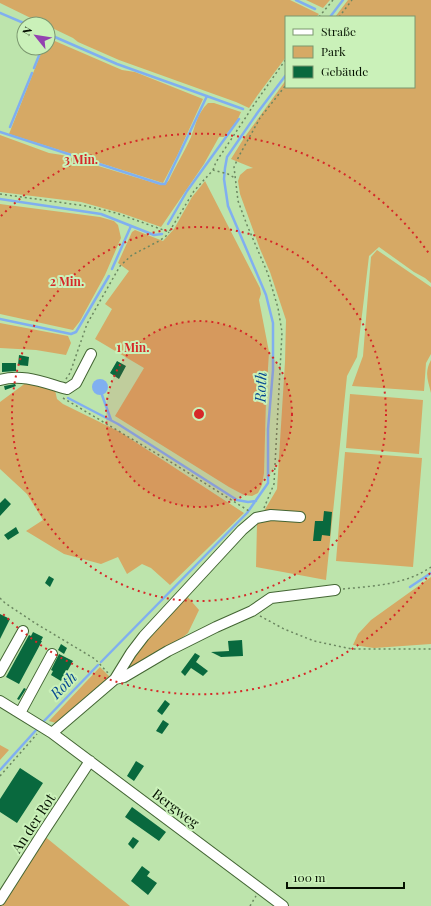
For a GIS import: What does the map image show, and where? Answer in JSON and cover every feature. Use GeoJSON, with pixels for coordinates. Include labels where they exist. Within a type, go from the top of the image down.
{"type":"FeatureCollection","features":[{"type":"Feature","properties":{"kind":"street"},"geometry":{"type":"LineString","coordinates":[[0,380],[20,377],[67,389],[76,383],[92,354]]}},
{"type":"Feature","properties":{"kind":"street"},"geometry":{"type":"LineString","coordinates":[[115,680],[131,653],[144,636],[237,536],[254,515],[300,517]]}},
{"type":"Feature","properties":{"kind":"street"},"geometry":{"type":"LineString","coordinates":[[48,730],[115,680],[124,677],[168,651],[252,611],[271,598],[335,590]]}},
{"type":"Feature","properties":{"kind":"street"},"geometry":{"type":"LineString","coordinates":[[0,672],[23,631]]}},
{"type":"Feature","properties":{"kind":"street"},"geometry":{"type":"LineString","coordinates":[[20,713],[52,654]]}},
{"type":"Feature","properties":{"kind":"street","name":"Bergweg"},"geometry":{"type":"LineString","coordinates":[[0,701],[48,730],[283,906]]}},
{"type":"Feature","properties":{"kind":"street","name":"An der Rot"},"geometry":{"type":"LineString","coordinates":[[0,900],[90,762]]}},
{"type":"Feature","properties":{"kind":"path"},"geometry":{"type":"LineString","coordinates":[[321,16],[333,0]]}},
{"type":"Feature","properties":{"kind":"path"},"geometry":{"type":"LineString","coordinates":[[340,16],[352,0]]}},
{"type":"Feature","properties":{"kind":"path"},"geometry":{"type":"LineString","coordinates":[[285,60],[216,162],[213,170],[194,191],[166,236],[132,255],[120,266],[87,324],[70,373],[66,380],[57,386],[58,394],[165,458],[254,515],[266,505],[274,484],[282,332],[278,308],[268,274],[238,201],[234,167],[260,118],[285,86]]}},
{"type":"Feature","properties":{"kind":"path"},"geometry":{"type":"LineString","coordinates":[[213,170],[228,174],[235,178]]}},
{"type":"Feature","properties":{"kind":"path"},"geometry":{"type":"LineString","coordinates":[[0,194],[86,206],[116,213],[169,232]]}},
{"type":"Feature","properties":{"kind":"path"},"geometry":{"type":"LineString","coordinates":[[335,590],[386,585],[419,576],[431,568]]}},
{"type":"Feature","properties":{"kind":"path"},"geometry":{"type":"LineString","coordinates":[[0,598],[35,623],[95,659],[115,680]]}},
{"type":"Feature","properties":{"kind":"path"},"geometry":{"type":"LineString","coordinates":[[252,611],[284,629],[314,641],[352,650],[431,649]]}},
{"type":"Feature","properties":{"kind":"path"},"geometry":{"type":"LineString","coordinates":[[0,776],[48,730]]}},
{"type":"Feature","properties":{"kind":"path"},"geometry":{"type":"LineString","coordinates":[[250,906],[261,890]]}},
{"type":"Feature","properties":{"kind":"green space"},"geometry":{"type":"Polygon","coordinates":[[[0,0],[290,0],[319,14],[317,16],[285,16],[285,58],[249,108],[119,60],[78,42],[56,30],[56,16],[27,16],[0,3],[0,0]]]}},
{"type":"Feature","properties":{"kind":"green space"},"geometry":{"type":"Polygon","coordinates":[[[306,0],[330,0],[323,8],[306,0]]]}},
{"type":"Feature","properties":{"kind":"green space"},"geometry":{"type":"Polygon","coordinates":[[[348,0],[431,0],[431,283],[379,247],[369,256],[357,357],[347,376],[326,580],[256,567],[257,523],[277,489],[285,362],[286,320],[270,272],[240,194],[238,181],[240,175],[247,169],[253,168],[231,159],[244,138],[285,81],[285,88],[415,88],[415,16],[336,16],[348,0]]]}},
{"type":"Feature","properties":{"kind":"green space"},"geometry":{"type":"Polygon","coordinates":[[[56,41],[122,70],[135,72],[203,99],[163,183],[9,134],[40,56],[56,56],[56,41]]]}},
{"type":"Feature","properties":{"kind":"green space"},"geometry":{"type":"Polygon","coordinates":[[[208,103],[214,103],[241,112],[237,121],[224,137],[219,137],[204,164],[161,227],[121,213],[81,202],[0,192],[0,135],[49,153],[62,155],[165,185],[189,142],[199,115],[208,103]]]}},
{"type":"Feature","properties":{"kind":"green space"},"geometry":{"type":"Polygon","coordinates":[[[205,181],[260,288],[261,294],[259,300],[269,352],[264,473],[262,485],[258,493],[252,496],[244,495],[229,487],[115,416],[144,368],[95,339],[112,309],[105,304],[129,271],[118,263],[132,232],[135,230],[163,241],[174,229],[192,197],[205,181]]]}},
{"type":"Feature","properties":{"kind":"green space"},"geometry":{"type":"Polygon","coordinates":[[[0,204],[100,217],[114,221],[118,225],[121,238],[105,275],[80,321],[73,330],[0,314],[0,204]]]}},
{"type":"Feature","properties":{"kind":"green space"},"geometry":{"type":"Polygon","coordinates":[[[377,250],[431,287],[431,354],[426,363],[424,391],[352,386],[363,356],[371,257],[377,250]]]}},
{"type":"Feature","properties":{"kind":"green space"},"geometry":{"type":"Polygon","coordinates":[[[0,323],[68,336],[71,343],[66,355],[36,350],[0,348],[0,323]]]}},
{"type":"Feature","properties":{"kind":"green space"},"geometry":{"type":"Polygon","coordinates":[[[431,360],[431,393],[427,373],[431,360]]]}},
{"type":"Feature","properties":{"kind":"green space"},"geometry":{"type":"Polygon","coordinates":[[[27,382],[55,390],[57,399],[63,404],[120,432],[244,513],[170,585],[151,568],[142,564],[127,574],[118,557],[101,564],[64,554],[26,531],[43,520],[27,494],[0,469],[0,402],[27,382]]]}},
{"type":"Feature","properties":{"kind":"green space"},"geometry":{"type":"Polygon","coordinates":[[[350,394],[423,400],[419,454],[346,448],[350,394]]]}},
{"type":"Feature","properties":{"kind":"green space"},"geometry":{"type":"Polygon","coordinates":[[[345,452],[422,458],[413,567],[336,561],[345,452]]]}},
{"type":"Feature","properties":{"kind":"green space"},"geometry":{"type":"Polygon","coordinates":[[[431,577],[431,644],[374,648],[353,645],[358,634],[371,620],[431,577]]]}},
{"type":"Feature","properties":{"kind":"green space"},"geometry":{"type":"Polygon","coordinates":[[[186,595],[199,610],[188,633],[131,669],[121,673],[129,661],[186,595]]]}},
{"type":"Feature","properties":{"kind":"green space"},"geometry":{"type":"Polygon","coordinates":[[[100,667],[111,678],[56,723],[49,721],[100,667]]]}},
{"type":"Feature","properties":{"kind":"green space"},"geometry":{"type":"Polygon","coordinates":[[[0,745],[9,750],[0,760],[0,745]]]}},
{"type":"Feature","properties":{"kind":"green space"},"geometry":{"type":"Polygon","coordinates":[[[43,835],[130,906],[0,906],[43,835]]]}},
{"type":"Feature","properties":{"kind":"water"},"geometry":{"type":"Polygon","coordinates":[[[100,379],[106,381],[108,387],[106,393],[100,395],[94,393],[92,387],[94,381],[100,379]]]}},
{"type":"Feature","properties":{"kind":"building"},"geometry":{"type":"Polygon","coordinates":[[[19,355],[29,357],[28,366],[18,365],[19,355]]]}},
{"type":"Feature","properties":{"kind":"building"},"geometry":{"type":"Polygon","coordinates":[[[117,361],[126,366],[119,379],[110,373],[117,361]]]}},
{"type":"Feature","properties":{"kind":"building"},"geometry":{"type":"Polygon","coordinates":[[[2,363],[16,363],[16,371],[2,372],[2,363]]]}},
{"type":"Feature","properties":{"kind":"building"},"geometry":{"type":"Polygon","coordinates":[[[15,384],[16,386],[5,390],[4,386],[15,384]]]}},
{"type":"Feature","properties":{"kind":"building"},"geometry":{"type":"Polygon","coordinates":[[[5,498],[11,504],[0,516],[0,503],[5,498]]]}},
{"type":"Feature","properties":{"kind":"building"},"geometry":{"type":"Polygon","coordinates":[[[324,511],[332,512],[330,536],[322,535],[321,541],[313,541],[315,521],[323,521],[324,511]]]}},
{"type":"Feature","properties":{"kind":"building"},"geometry":{"type":"Polygon","coordinates":[[[16,527],[19,533],[8,540],[4,535],[16,527]]]}},
{"type":"Feature","properties":{"kind":"building"},"geometry":{"type":"Polygon","coordinates":[[[49,576],[54,579],[50,587],[45,583],[49,576]]]}},
{"type":"Feature","properties":{"kind":"building"},"geometry":{"type":"Polygon","coordinates":[[[0,614],[10,619],[0,639],[0,614]]]}},
{"type":"Feature","properties":{"kind":"building"},"geometry":{"type":"Polygon","coordinates":[[[33,632],[43,637],[42,641],[19,684],[6,677],[29,635],[31,636],[33,632]]]}},
{"type":"Feature","properties":{"kind":"building"},"geometry":{"type":"Polygon","coordinates":[[[242,640],[243,656],[221,657],[211,652],[229,651],[228,641],[242,640]]]}},
{"type":"Feature","properties":{"kind":"building"},"geometry":{"type":"Polygon","coordinates":[[[61,644],[67,648],[64,654],[58,650],[61,644]]]}},
{"type":"Feature","properties":{"kind":"building"},"geometry":{"type":"Polygon","coordinates":[[[195,653],[200,656],[196,662],[208,671],[203,676],[191,668],[185,676],[181,672],[195,653]]]}},
{"type":"Feature","properties":{"kind":"building"},"geometry":{"type":"Polygon","coordinates":[[[59,654],[73,661],[61,681],[51,675],[53,671],[51,670],[59,654]]]}},
{"type":"Feature","properties":{"kind":"building"},"geometry":{"type":"Polygon","coordinates":[[[24,688],[26,689],[19,700],[17,699],[24,688]]]}},
{"type":"Feature","properties":{"kind":"building"},"geometry":{"type":"Polygon","coordinates":[[[165,700],[170,704],[162,715],[157,711],[165,700]]]}},
{"type":"Feature","properties":{"kind":"building"},"geometry":{"type":"Polygon","coordinates":[[[163,720],[169,724],[162,734],[156,731],[163,720]]]}},
{"type":"Feature","properties":{"kind":"building"},"geometry":{"type":"Polygon","coordinates":[[[136,761],[144,766],[134,781],[127,776],[136,761]]]}},
{"type":"Feature","properties":{"kind":"building"},"geometry":{"type":"Polygon","coordinates":[[[20,768],[43,783],[17,823],[0,812],[0,799],[20,768]]]}},
{"type":"Feature","properties":{"kind":"building"},"geometry":{"type":"Polygon","coordinates":[[[132,807],[166,832],[159,841],[125,817],[132,807]]]}},
{"type":"Feature","properties":{"kind":"building"},"geometry":{"type":"Polygon","coordinates":[[[133,837],[139,841],[133,849],[128,844],[133,837]]]}},
{"type":"Feature","properties":{"kind":"building"},"geometry":{"type":"Polygon","coordinates":[[[142,866],[150,872],[147,876],[157,883],[148,895],[131,881],[142,866]]]}},
{"type":"Feature","properties":{"kind":"waterway"},"geometry":{"type":"LineString","coordinates":[[296,0],[315,9]]}},
{"type":"Feature","properties":{"kind":"waterway","name":"Roth"},"geometry":{"type":"LineString","coordinates":[[331,16],[343,0]]}},
{"type":"Feature","properties":{"kind":"waterway"},"geometry":{"type":"LineString","coordinates":[[0,13],[16,20]]}},
{"type":"Feature","properties":{"kind":"waterway"},"geometry":{"type":"LineString","coordinates":[[56,37],[117,64],[243,109]]}},
{"type":"Feature","properties":{"kind":"waterway"},"geometry":{"type":"LineString","coordinates":[[34,68],[39,56]]}},
{"type":"Feature","properties":{"kind":"waterway"},"geometry":{"type":"LineString","coordinates":[[10,127],[32,73]]}},
{"type":"Feature","properties":{"kind":"waterway","name":"Roth"},"geometry":{"type":"LineString","coordinates":[[101,662],[247,513],[268,483],[268,429],[273,370],[273,323],[266,295],[228,206],[224,179],[227,157],[285,76]]}},
{"type":"Feature","properties":{"kind":"waterway"},"geometry":{"type":"LineString","coordinates":[[0,132],[161,184],[165,184],[207,96]]}},
{"type":"Feature","properties":{"kind":"waterway"},"geometry":{"type":"LineString","coordinates":[[168,224],[187,191],[239,119]]}},
{"type":"Feature","properties":{"kind":"waterway"},"geometry":{"type":"LineString","coordinates":[[0,199],[101,214],[154,235],[162,234]]}},
{"type":"Feature","properties":{"kind":"waterway"},"geometry":{"type":"LineString","coordinates":[[112,269],[131,226]]}},
{"type":"Feature","properties":{"kind":"waterway"},"geometry":{"type":"LineString","coordinates":[[0,319],[71,334],[76,332],[109,276]]}},
{"type":"Feature","properties":{"kind":"waterway"},"geometry":{"type":"LineString","coordinates":[[102,395],[111,420]]}},
{"type":"Feature","properties":{"kind":"waterway"},"geometry":{"type":"LineString","coordinates":[[68,398],[118,424],[237,500],[248,502],[256,501]]}},
{"type":"Feature","properties":{"kind":"waterway"},"geometry":{"type":"LineString","coordinates":[[410,587],[431,573]]}},
{"type":"Feature","properties":{"kind":"waterway","name":"Roth"},"geometry":{"type":"LineString","coordinates":[[44,721],[98,665]]}},
{"type":"Feature","properties":{"kind":"waterway","name":"Roth"},"geometry":{"type":"LineString","coordinates":[[0,770],[37,729]]}}]}
